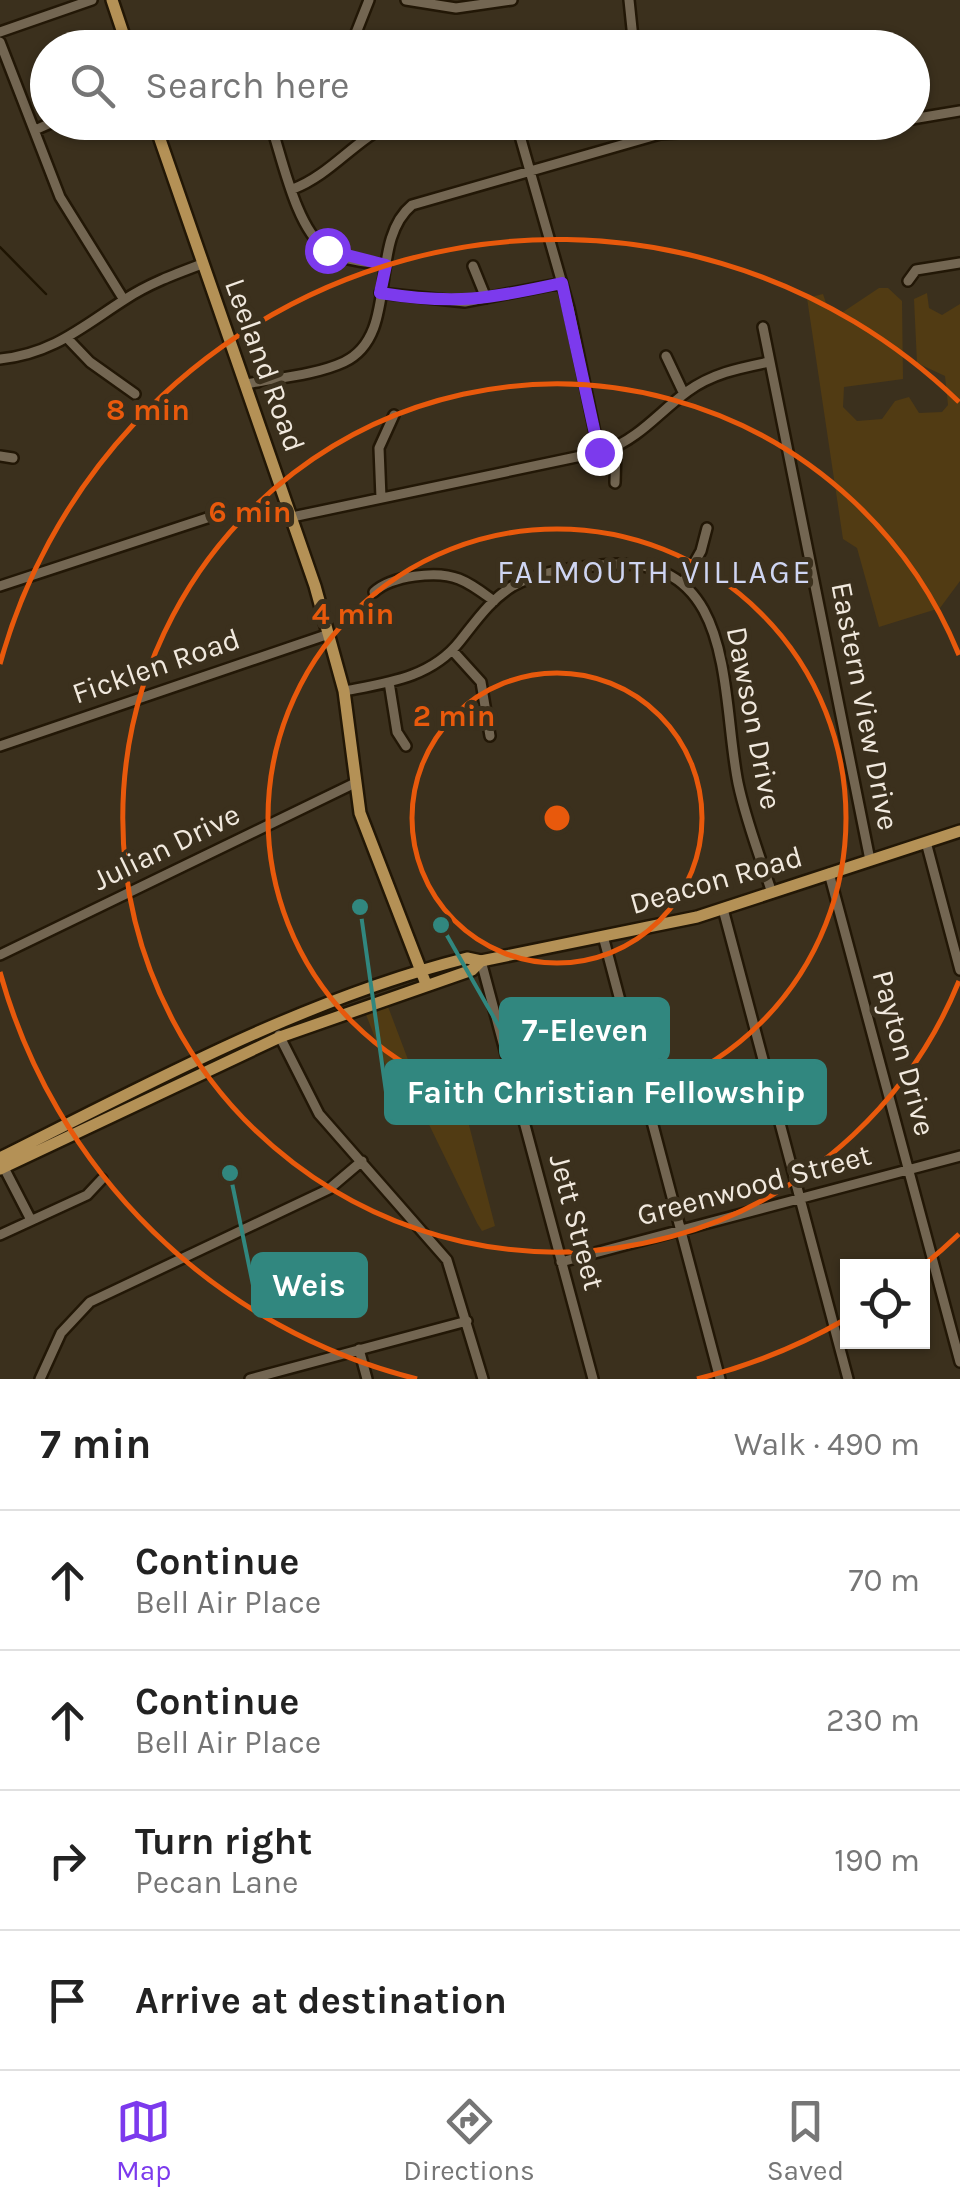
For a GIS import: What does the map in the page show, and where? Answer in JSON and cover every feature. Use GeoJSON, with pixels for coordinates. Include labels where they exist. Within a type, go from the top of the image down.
{"type":"FeatureCollection","features":[{"type":"Feature","properties":{"kind":"main road"},"geometry":{"type":"LineString","coordinates":[[112,0],[122,30]]}},
{"type":"Feature","properties":{"kind":"main road","name":"Leeland Road"},"geometry":{"type":"LineString","coordinates":[[160,140],[329,634],[344,690],[353,784],[368,838],[422,969]]}},
{"type":"Feature","properties":{"kind":"main road","name":"Deacon Road"},"geometry":{"type":"LineString","coordinates":[[1,1163],[278,1032],[422,969],[467,958],[481,961],[723,909],[960,831]]}},
{"type":"Feature","properties":{"kind":"main road","name":"Deacon Road"},"geometry":{"type":"LineString","coordinates":[[278,1032],[472,970],[481,961]]}},
{"type":"Feature","properties":{"kind":"main road"},"geometry":{"type":"LineString","coordinates":[[422,969],[426,984]]}},
{"type":"Feature","properties":{"kind":"street"},"geometry":{"type":"LineString","coordinates":[[0,32],[92,0]]}},
{"type":"Feature","properties":{"kind":"street"},"geometry":{"type":"LineString","coordinates":[[357,30],[370,0]]}},
{"type":"Feature","properties":{"kind":"street"},"geometry":{"type":"LineString","coordinates":[[406,0],[461,4],[512,0]]}},
{"type":"Feature","properties":{"kind":"street"},"geometry":{"type":"LineString","coordinates":[[629,0],[632,30]]}},
{"type":"Feature","properties":{"kind":"street"},"geometry":{"type":"LineString","coordinates":[[0,42],[30,117]]}},
{"type":"Feature","properties":{"kind":"street"},"geometry":{"type":"LineString","coordinates":[[930,117],[960,111]]}},
{"type":"Feature","properties":{"kind":"street"},"geometry":{"type":"LineString","coordinates":[[39,140],[60,197],[124,300]]}},
{"type":"Feature","properties":{"kind":"street"},"geometry":{"type":"LineString","coordinates":[[276,140],[304,222],[321,246],[344,258],[386,265]]}},
{"type":"Feature","properties":{"kind":"street"},"geometry":{"type":"LineString","coordinates":[[293,189],[323,174],[363,140]]}},
{"type":"Feature","properties":{"kind":"street"},"geometry":{"type":"LineString","coordinates":[[521,140],[562,283],[599,452]]}},
{"type":"Feature","properties":{"kind":"street"},"geometry":{"type":"LineString","coordinates":[[246,384],[350,359],[371,331],[397,222],[412,205],[638,140]]}},
{"type":"Feature","properties":{"kind":"street"},"geometry":{"type":"LineString","coordinates":[[908,281],[916,270],[960,263]]}},
{"type":"Feature","properties":{"kind":"street"},"geometry":{"type":"LineString","coordinates":[[0,359],[35,354],[68,339],[124,300],[202,264]]}},
{"type":"Feature","properties":{"kind":"street"},"geometry":{"type":"LineString","coordinates":[[473,266],[486,298]]}},
{"type":"Feature","properties":{"kind":"street"},"geometry":{"type":"LineString","coordinates":[[380,293],[439,302],[486,298],[562,283]]}},
{"type":"Feature","properties":{"kind":"street","name":"Eastern View Drive"},"geometry":{"type":"LineString","coordinates":[[762,327],[870,860]]}},
{"type":"Feature","properties":{"kind":"street"},"geometry":{"type":"LineString","coordinates":[[68,339],[90,362],[135,394]]}},
{"type":"Feature","properties":{"kind":"street"},"geometry":{"type":"LineString","coordinates":[[666,356],[684,394]]}},
{"type":"Feature","properties":{"kind":"street"},"geometry":{"type":"LineString","coordinates":[[292,517],[616,447],[641,433],[684,394],[723,372],[770,362]]}},
{"type":"Feature","properties":{"kind":"street"},"geometry":{"type":"LineString","coordinates":[[381,498],[379,448],[394,415]]}},
{"type":"Feature","properties":{"kind":"street"},"geometry":{"type":"LineString","coordinates":[[615,483],[616,447]]}},
{"type":"Feature","properties":{"kind":"street"},"geometry":{"type":"LineString","coordinates":[[0,456],[13,458]]}},
{"type":"Feature","properties":{"kind":"street"},"geometry":{"type":"LineString","coordinates":[[0,586],[207,518]]}},
{"type":"Feature","properties":{"kind":"street"},"geometry":{"type":"LineString","coordinates":[[344,690],[419,673],[452,650],[494,601],[534,577],[621,562],[650,566],[683,583],[701,551],[706,528]]}},
{"type":"Feature","properties":{"kind":"street"},"geometry":{"type":"LineString","coordinates":[[374,592],[388,582],[440,575],[458,578],[494,601]]}},
{"type":"Feature","properties":{"kind":"street","name":"Dawson Drive"},"geometry":{"type":"LineString","coordinates":[[683,583],[701,603],[716,641],[738,783],[772,893]]}},
{"type":"Feature","properties":{"kind":"street","name":"Ficklen Road"},"geometry":{"type":"LineString","coordinates":[[0,746],[329,634]]}},
{"type":"Feature","properties":{"kind":"street"},"geometry":{"type":"LineString","coordinates":[[452,650],[481,682],[490,736]]}},
{"type":"Feature","properties":{"kind":"street"},"geometry":{"type":"LineString","coordinates":[[389,682],[396,732],[406,746]]}},
{"type":"Feature","properties":{"kind":"street","name":"Julian Drive"},"geometry":{"type":"LineString","coordinates":[[0,955],[353,784]]}},
{"type":"Feature","properties":{"kind":"street"},"geometry":{"type":"LineString","coordinates":[[926,842],[960,970]]}},
{"type":"Feature","properties":{"kind":"street","name":"Payton Drive"},"geometry":{"type":"LineString","coordinates":[[829,873],[960,1362]]}},
{"type":"Feature","properties":{"kind":"street"},"geometry":{"type":"LineString","coordinates":[[723,909],[848,1379]]}},
{"type":"Feature","properties":{"kind":"street"},"geometry":{"type":"LineString","coordinates":[[603,936],[720,1379]]}},
{"type":"Feature","properties":{"kind":"street","name":"Jett Street"},"geometry":{"type":"LineString","coordinates":[[481,961],[592,1379]]}},
{"type":"Feature","properties":{"kind":"street"},"geometry":{"type":"LineString","coordinates":[[278,1032],[316,1108],[440,1248],[467,1320],[482,1379]]}},
{"type":"Feature","properties":{"kind":"street","name":"Greenwood Street"},"geometry":{"type":"LineString","coordinates":[[561,1262],[960,1156]]}},
{"type":"Feature","properties":{"kind":"street"},"geometry":{"type":"LineString","coordinates":[[40,1379],[60,1333],[90,1302],[320,1194],[362,1161]]}},
{"type":"Feature","properties":{"kind":"street"},"geometry":{"type":"LineString","coordinates":[[1,1163],[31,1220]]}},
{"type":"Feature","properties":{"kind":"street"},"geometry":{"type":"LineString","coordinates":[[0,1234],[87,1195],[102,1179]]}},
{"type":"Feature","properties":{"kind":"street"},"geometry":{"type":"LineString","coordinates":[[250,1379],[467,1320]]}},
{"type":"Feature","properties":{"kind":"street"},"geometry":{"type":"LineString","coordinates":[[359,1350],[367,1379]]}},
{"type":"Feature","properties":{"kind":"shaded area"},"geometry":{"type":"Polygon","coordinates":[[[879,288],[888,288],[902,301],[903,379],[844,387],[843,407],[857,421],[882,419],[895,401],[909,397],[919,413],[942,412],[948,405],[945,376],[917,363],[914,299],[927,293],[929,308],[942,315],[960,304],[960,581],[940,608],[879,627],[857,548],[843,539],[807,298],[823,294],[827,306],[843,312],[879,288]]]}},
{"type":"Feature","properties":{"kind":"shaded area"},"geometry":{"type":"Polygon","coordinates":[[[387,1004],[418,1086],[431,1097],[432,1082],[442,1082],[462,1098],[495,1226],[482,1231],[398,1061],[386,1066],[365,1012],[387,1004]]]}},
{"type":"Feature","properties":{"kind":"waterway"},"geometry":{"type":"LineString","coordinates":[[0,247],[46,294]]}},
{"type":"Feature","properties":{"kind":"place","name":"Faith Christian Fellowship"},"geometry":{"type":"Point","coordinates":[360,907]}},
{"type":"Feature","properties":{"kind":"place","name":"7-Eleven"},"geometry":{"type":"Point","coordinates":[441,925]}},
{"type":"Feature","properties":{"kind":"place","name":"Weis"},"geometry":{"type":"Point","coordinates":[230,1173]}},
{"type":"Feature","properties":{"kind":"district","name":"FALMOUTH VILLAGE"},"geometry":{"type":"Point","coordinates":[655,572]}},
{"type":"Feature","properties":{"kind":"route"},"geometry":{"type":"LineString","coordinates":[[327,250],[344,258],[386,265],[380,293],[439,302],[474,301],[562,283],[599,452]]}}]}
